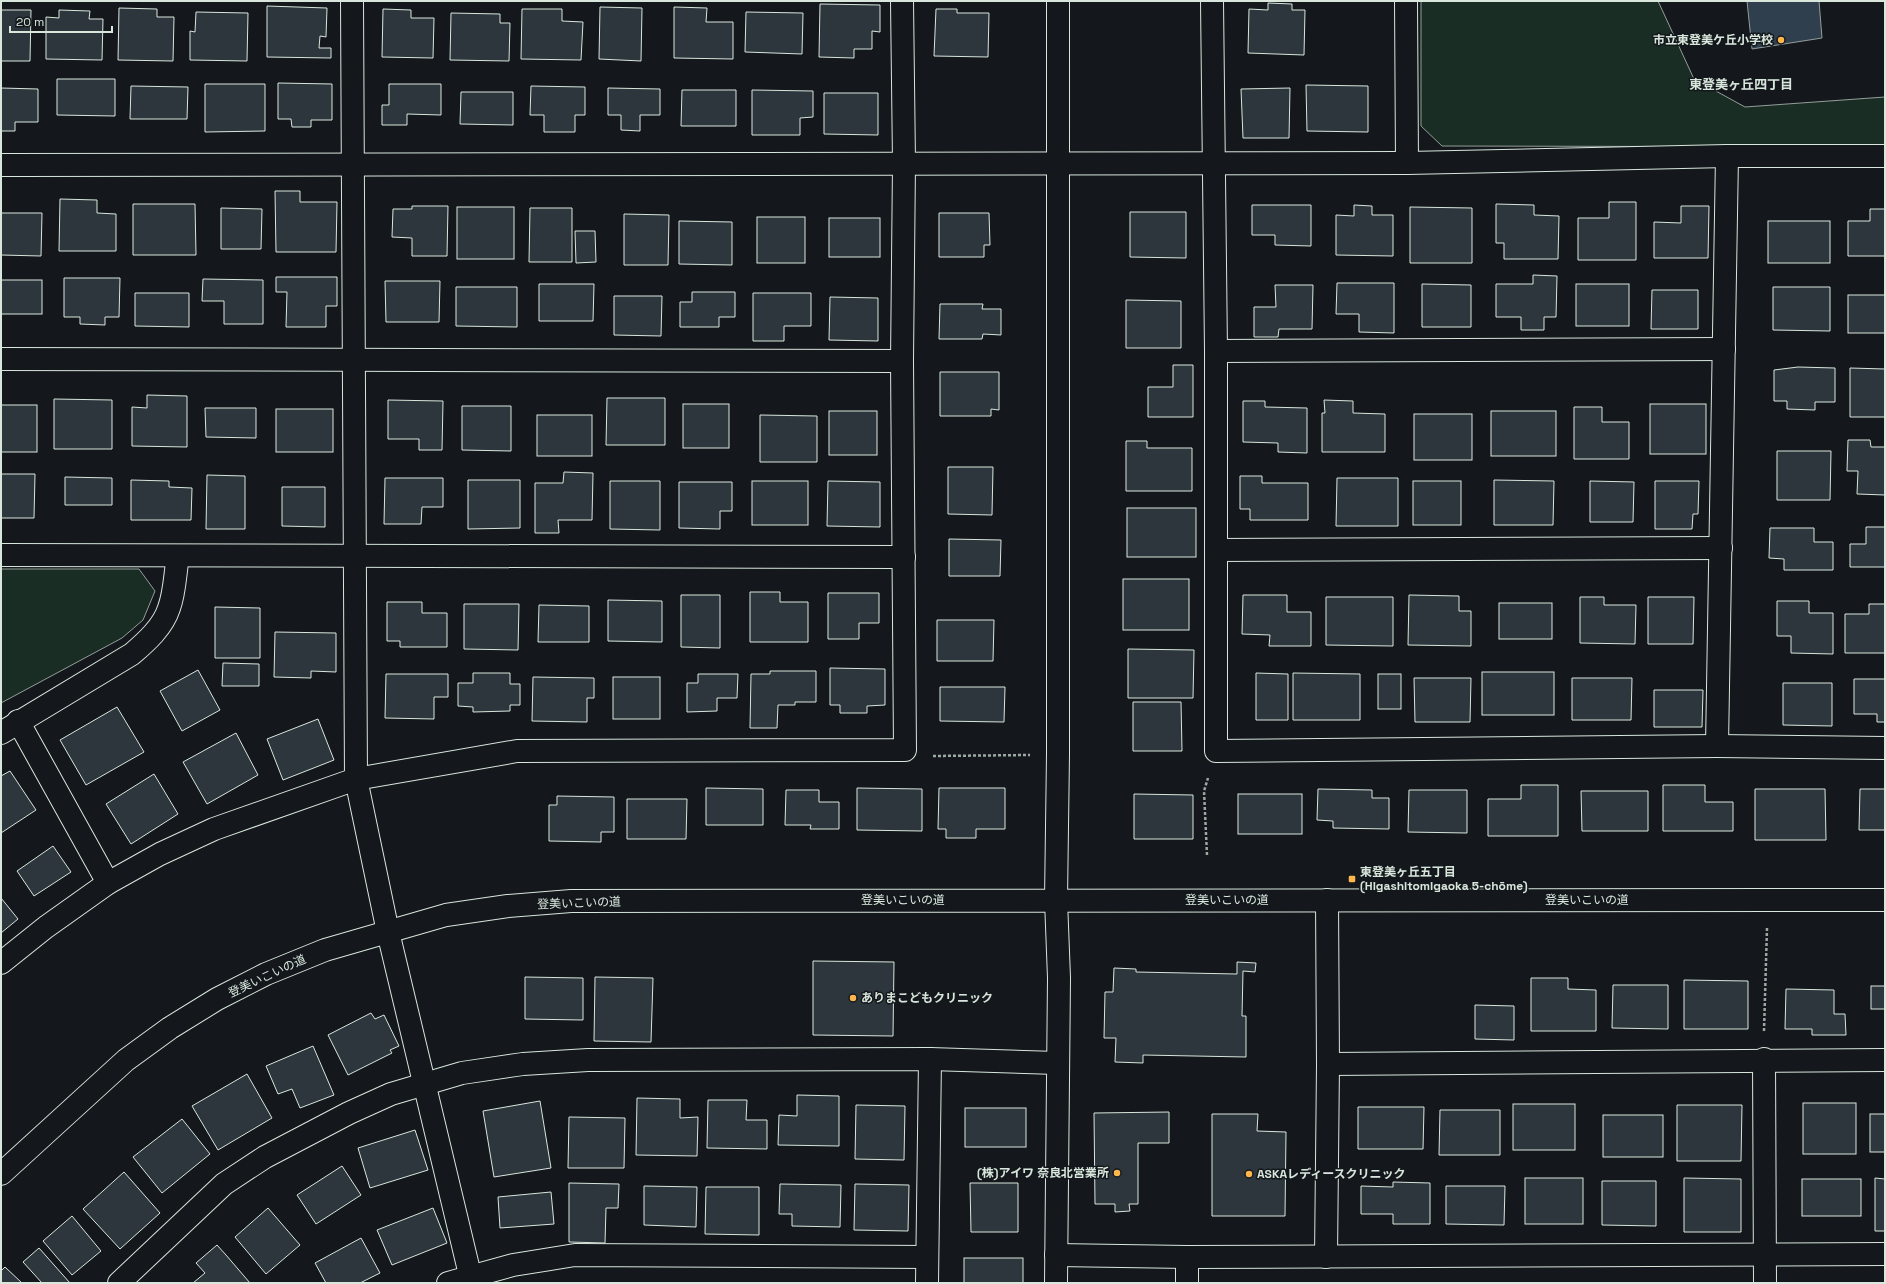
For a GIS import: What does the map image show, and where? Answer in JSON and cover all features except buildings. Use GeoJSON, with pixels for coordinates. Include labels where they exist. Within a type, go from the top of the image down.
{"type":"FeatureCollection","features":[{"type":"Feature","properties":{"kind":"street"},"geometry":{"type":"LineString","coordinates":[[352,1],[356,779],[388,932],[472,1279]]}},
{"type":"Feature","properties":{"kind":"street"},"geometry":{"type":"LineString","coordinates":[[1,963],[46,927],[108,883],[160,854],[214,829],[356,779],[517,751],[905,750],[902,361],[904,163],[902,1]]}},
{"type":"Feature","properties":{"kind":"street"},"geometry":{"type":"LineString","coordinates":[[1056,1283],[1059,978],[1056,900],[1058,754],[1058,1]]}},
{"type":"Feature","properties":{"kind":"street"},"geometry":{"type":"LineString","coordinates":[[1212,1],[1216,351],[1216,751],[1717,746],[1885,748]]}},
{"type":"Feature","properties":{"kind":"street"},"geometry":{"type":"LineString","coordinates":[[1406,1],[1407,163]]}},
{"type":"Feature","properties":{"kind":"street"},"geometry":{"type":"LineString","coordinates":[[1,165],[1407,163],[1727,156],[1885,156]]}},
{"type":"Feature","properties":{"kind":"street"},"geometry":{"type":"LineString","coordinates":[[1717,746],[1727,156]]}},
{"type":"Feature","properties":{"kind":"street"},"geometry":{"type":"LineString","coordinates":[[1216,351],[1724,349]]}},
{"type":"Feature","properties":{"kind":"street"},"geometry":{"type":"LineString","coordinates":[[1,359],[902,361]]}},
{"type":"Feature","properties":{"kind":"street"},"geometry":{"type":"LineString","coordinates":[[1216,550],[1721,548]]}},
{"type":"Feature","properties":{"kind":"street"},"geometry":{"type":"LineString","coordinates":[[1,555],[904,556]]}},
{"type":"Feature","properties":{"kind":"street"},"geometry":{"type":"LineString","coordinates":[[108,883],[10,727],[132,654],[148,640],[160,625],[169,609],[178,556]]}},
{"type":"Feature","properties":{"kind":"street"},"geometry":{"type":"LineString","coordinates":[[1326,1257],[1328,1064],[1327,900]]}},
{"type":"Feature","properties":{"kind":"street","name":"登美いこいの道"},"geometry":{"type":"LineString","coordinates":[[1,1174],[126,1060],[170,1028],[217,999],[266,974],[325,950],[446,915],[508,906],[571,901],[1885,900]]}},
{"type":"Feature","properties":{"kind":"street"},"geometry":{"type":"LineString","coordinates":[[119,1283],[224,1184],[265,1157],[349,1113],[391,1094],[462,1073],[523,1064],[568,1060],[930,1059],[1057,1063]]}},
{"type":"Feature","properties":{"kind":"street"},"geometry":{"type":"LineString","coordinates":[[927,1283],[930,1059]]}},
{"type":"Feature","properties":{"kind":"street"},"geometry":{"type":"LineString","coordinates":[[1328,1064],[1764,1059],[1885,1060]]}},
{"type":"Feature","properties":{"kind":"street"},"geometry":{"type":"LineString","coordinates":[[1764,1059],[1765,1283]]}},
{"type":"Feature","properties":{"kind":"street"},"geometry":{"type":"LineString","coordinates":[[448,1283],[472,1279],[513,1265],[575,1255],[653,1254],[927,1257]]}},
{"type":"Feature","properties":{"kind":"street"},"geometry":{"type":"LineString","coordinates":[[1056,1255],[1326,1257],[1885,1254]]}},
{"type":"Feature","properties":{"kind":"street"},"geometry":{"type":"LineString","coordinates":[[1187,1257],[1187,1283]]}},
{"type":"Feature","properties":{"kind":"path"},"geometry":{"type":"LineString","coordinates":[[905,750],[929,756],[1058,754]]}},
{"type":"Feature","properties":{"kind":"path"},"geometry":{"type":"LineString","coordinates":[[1207,855],[1204,791],[1216,751]]}},
{"type":"Feature","properties":{"kind":"path"},"geometry":{"type":"LineString","coordinates":[[1764,1059],[1768,900]]}},
{"type":"Feature","properties":{"kind":"green space"},"geometry":{"type":"Polygon","coordinates":[[[1421,1],[1658,1],[1694,79],[1745,107],[1885,97],[1885,147],[1442,146],[1421,126],[1421,1]]]}},
{"type":"Feature","properties":{"kind":"green space"},"geometry":{"type":"Polygon","coordinates":[[[1,569],[139,569],[155,591],[143,620],[122,638],[1,703],[1,569]]]}},
{"type":"Feature","properties":{"kind":"water"},"geometry":{"type":"Polygon","coordinates":[[[1747,1],[1819,1],[1822,38],[1752,49],[1747,1]]]}},
{"type":"Feature","properties":{"kind":"place","name":"市立東登美ケ丘小学校"},"geometry":{"type":"Point","coordinates":[1781,40]}},
{"type":"Feature","properties":{"kind":"place","name":"東登美ヶ丘五丁目 (Higashitomigaoka 5-chōme)"},"geometry":{"type":"Point","coordinates":[1352,879]}},
{"type":"Feature","properties":{"kind":"place","name":"ありまこどもクリニック"},"geometry":{"type":"Point","coordinates":[853,998]}},
{"type":"Feature","properties":{"kind":"place","name":"(株)アイワ 奈良北営業所"},"geometry":{"type":"Point","coordinates":[1117,1173]}},
{"type":"Feature","properties":{"kind":"place","name":"ASKAレディースクリニック"},"geometry":{"type":"Point","coordinates":[1249,1174]}},
{"type":"Feature","properties":{"kind":"district","name":"東登美ヶ丘四丁目"},"geometry":{"type":"Point","coordinates":[1741,84]}}]}
